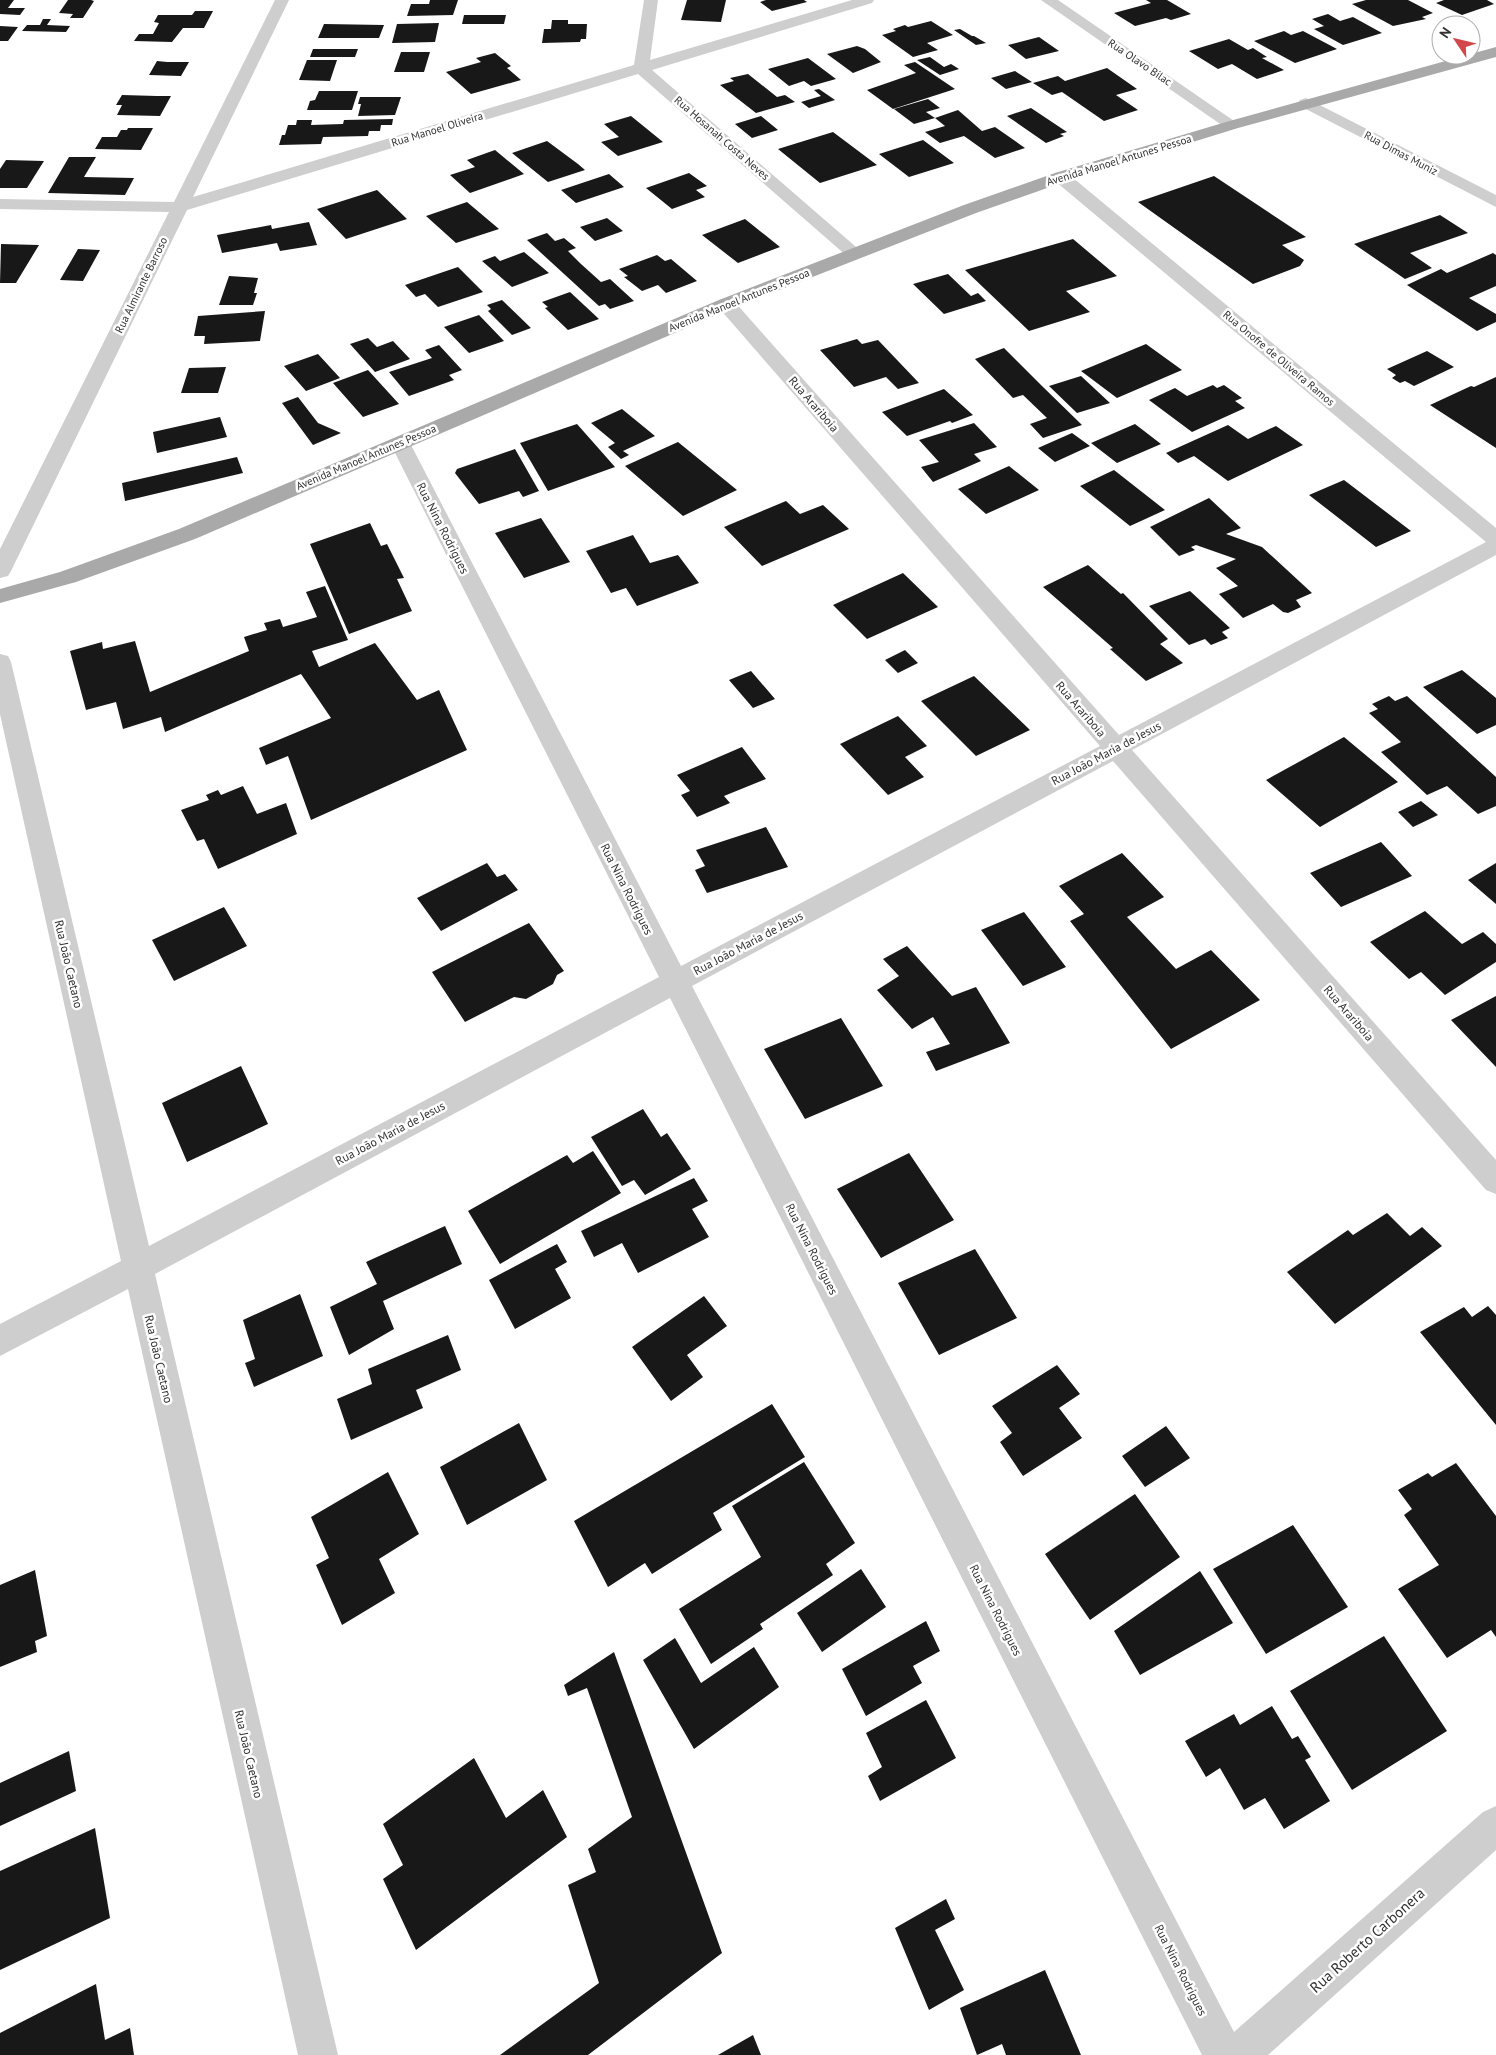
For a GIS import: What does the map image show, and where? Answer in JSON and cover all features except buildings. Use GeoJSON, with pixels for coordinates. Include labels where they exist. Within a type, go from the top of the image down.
{"type":"FeatureCollection","features":[{"type":"Feature","properties":{"kind":"main road","name":"Avenida Manoel Antunes Pessoa"},"geometry":{"type":"LineString","coordinates":[[0,596],[68,577],[187,534],[726,304],[854,253],[1061,177],[1306,103],[1496,52]]}},
{"type":"Feature","properties":{"kind":"street","name":"Rua Almirante Barroso"},"geometry":{"type":"LineString","coordinates":[[0,571],[282,0]]}},
{"type":"Feature","properties":{"kind":"street"},"geometry":{"type":"LineString","coordinates":[[641,68],[651,0]]}},
{"type":"Feature","properties":{"kind":"street","name":"Rua Manoel Oliveira"},"geometry":{"type":"LineString","coordinates":[[0,204],[179,207],[867,0]]}},
{"type":"Feature","properties":{"kind":"street","name":"Rua Olavo Bilac"},"geometry":{"type":"LineString","coordinates":[[1048,0],[1232,125]]}},
{"type":"Feature","properties":{"kind":"street","name":"Rua Hosanah Costa Neves"},"geometry":{"type":"LineString","coordinates":[[641,68],[854,253]]}},
{"type":"Feature","properties":{"kind":"street","name":"Rua Dimas Muniz"},"geometry":{"type":"LineString","coordinates":[[1306,103],[1496,202]]}},
{"type":"Feature","properties":{"kind":"street","name":"Rua Onofre de Oliveira Ramos"},"geometry":{"type":"LineString","coordinates":[[1061,177],[1496,539]]}},
{"type":"Feature","properties":{"kind":"street","name":"Rua Arariboia"},"geometry":{"type":"LineString","coordinates":[[726,304],[1496,1181]]}},
{"type":"Feature","properties":{"kind":"street","name":"Rua Nina Rodrigues"},"geometry":{"type":"LineString","coordinates":[[400,443],[1224,2055]]}},
{"type":"Feature","properties":{"kind":"street","name":"Rua João Maria de Jesus"},"geometry":{"type":"LineString","coordinates":[[0,1341],[1496,546]]}},
{"type":"Feature","properties":{"kind":"street","name":"Rua João Caetano"},"geometry":{"type":"LineString","coordinates":[[0,662],[318,2055]]}},
{"type":"Feature","properties":{"kind":"street","name":"Rua Roberto Carbonera"},"geometry":{"type":"LineString","coordinates":[[1238,2055],[1496,1825]]}}]}
